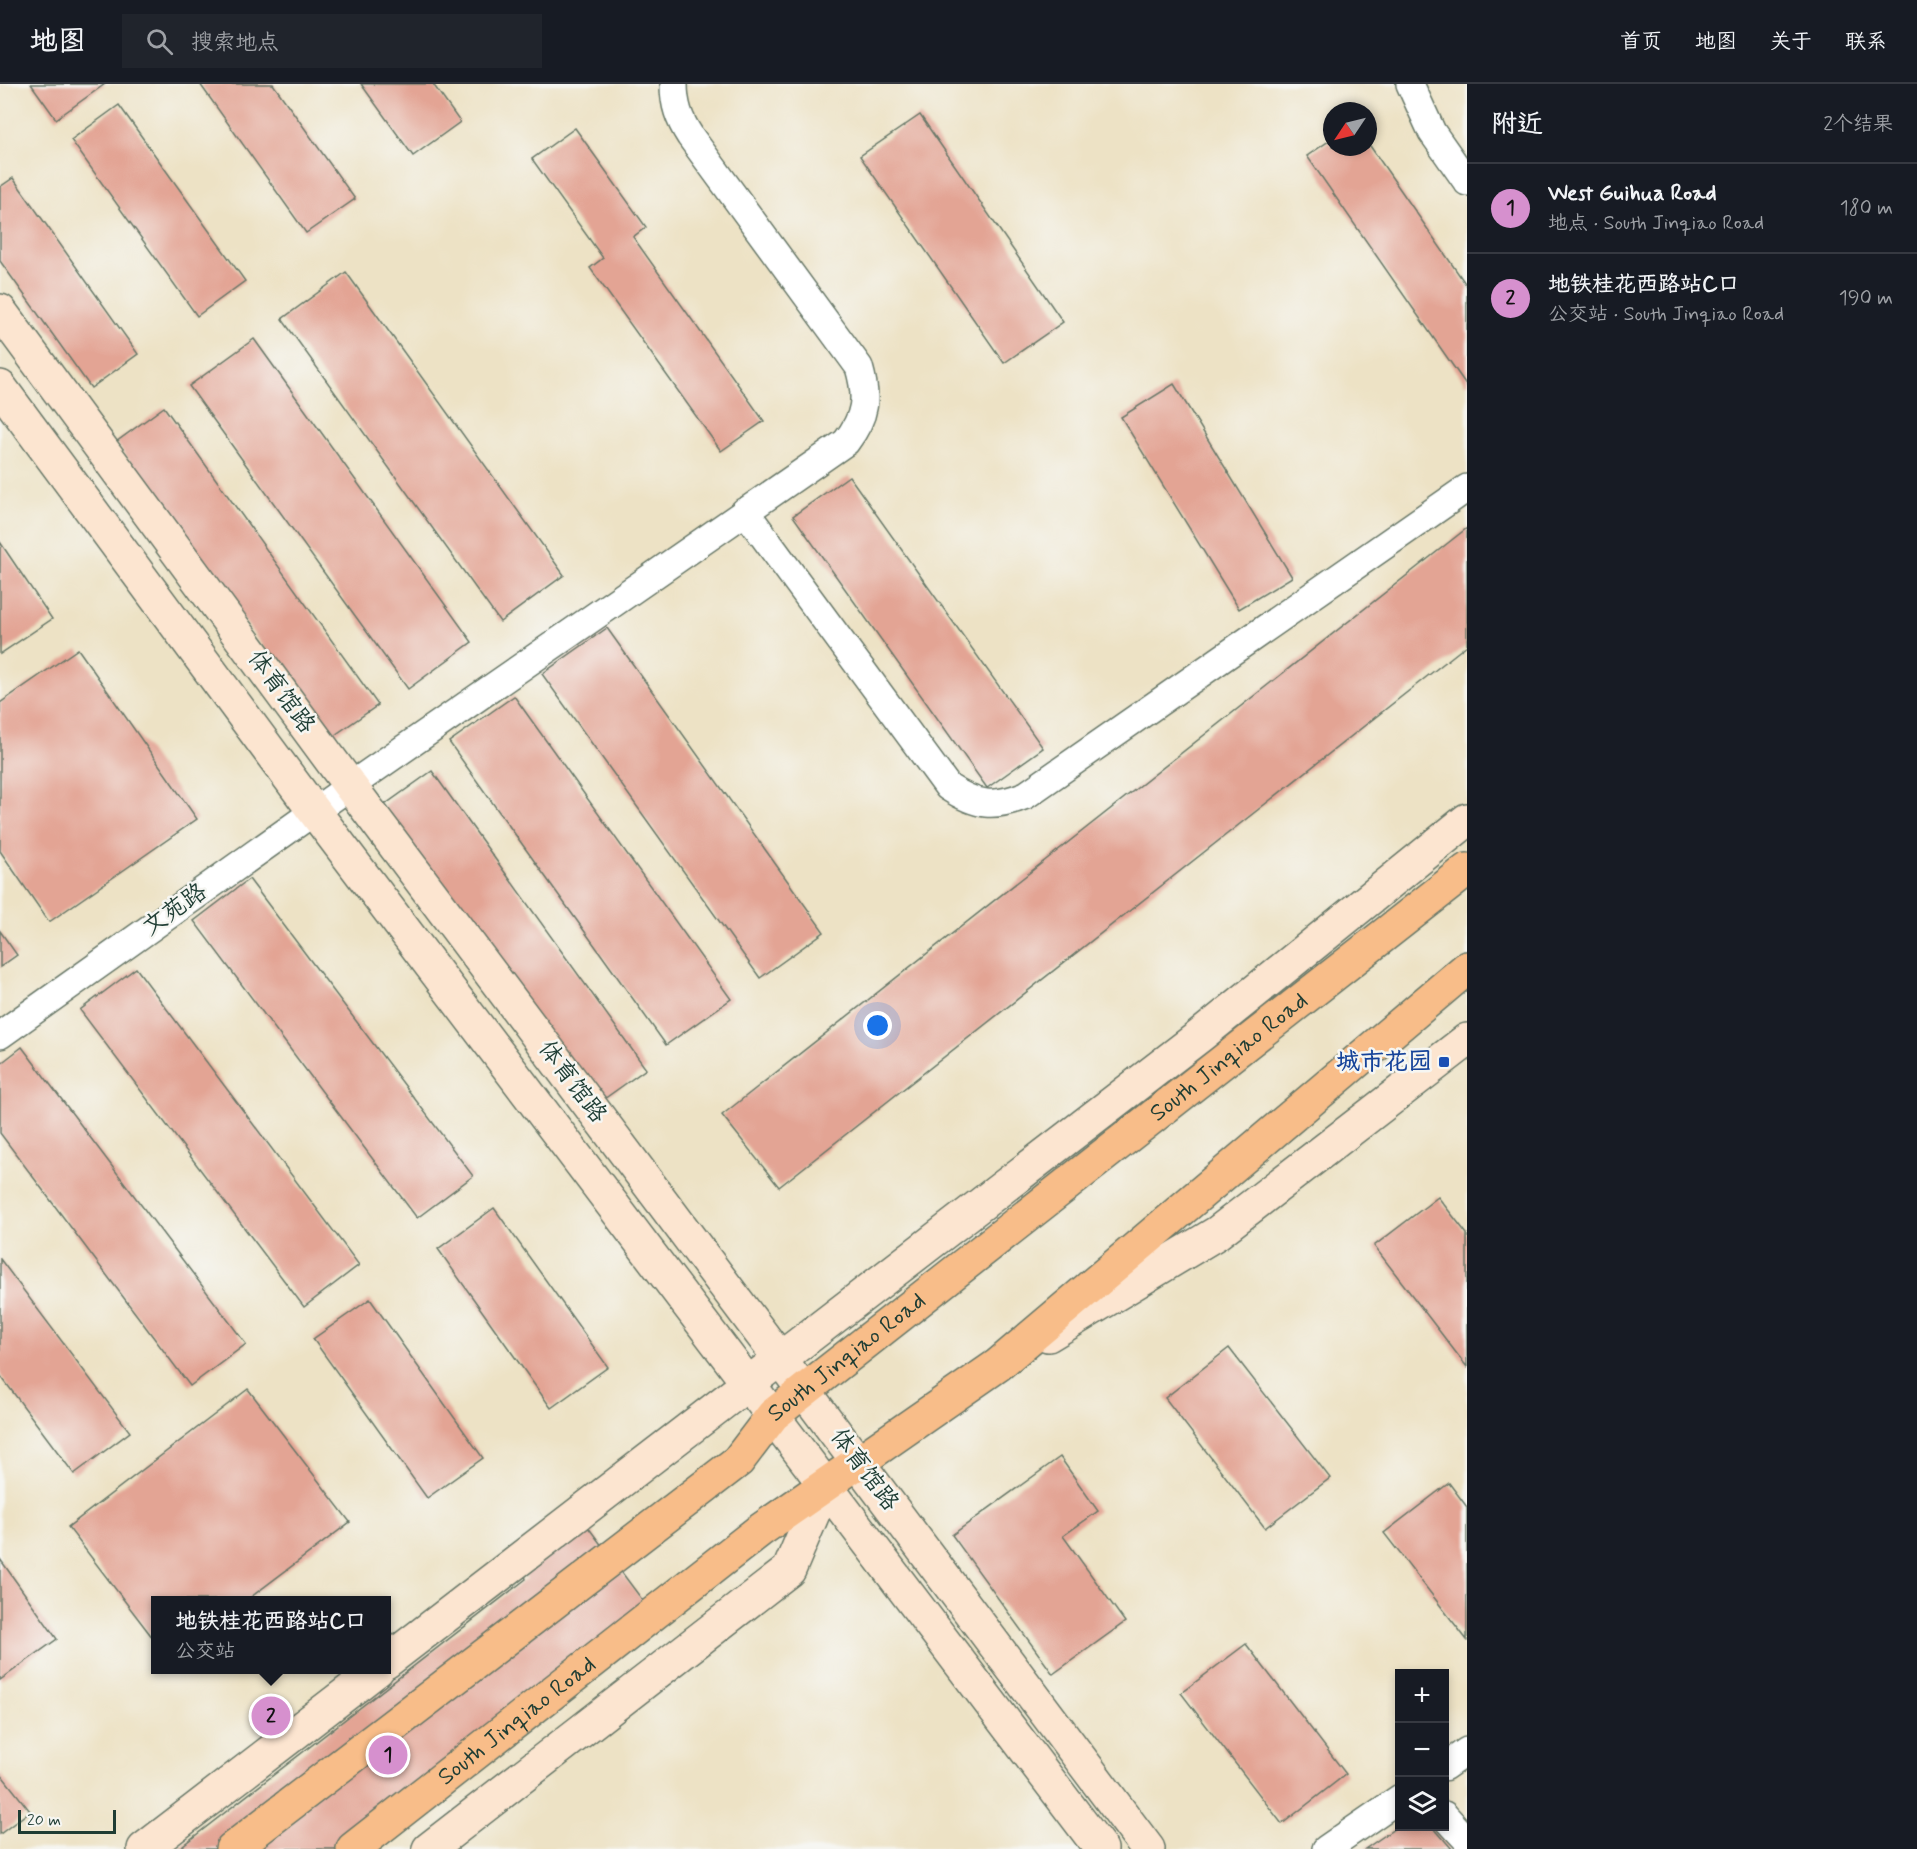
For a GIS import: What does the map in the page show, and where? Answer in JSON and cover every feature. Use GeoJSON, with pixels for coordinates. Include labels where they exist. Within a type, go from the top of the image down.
{"type":"FeatureCollection","features":[{"type":"Feature","properties":{"kind":"main road","name":"体育馆路"},"geometry":{"type":"LineString","coordinates":[[0,311],[350,786],[1148,1849]]}},
{"type":"Feature","properties":{"kind":"main road","name":"体育馆路"},"geometry":{"type":"LineString","coordinates":[[0,387],[314,811],[1101,1849]]}},
{"type":"Feature","properties":{"kind":"main road","name":"South Jinqiao Road"},"geometry":{"type":"LineString","coordinates":[[391,1659],[1201,1035],[1467,820]]}},
{"type":"Feature","properties":{"kind":"main road","name":"South Jinqiao Road"},"geometry":{"type":"LineString","coordinates":[[232,1849],[738,1461],[773,1415],[1467,870]]}},
{"type":"Feature","properties":{"kind":"main road","name":"South Jinqiao Road"},"geometry":{"type":"LineString","coordinates":[[998,1365],[1467,968]]}},
{"type":"Feature","properties":{"kind":"main road","name":"South Jinqiao Road"},"geometry":{"type":"LineString","coordinates":[[353,1849],[759,1531],[998,1365],[1217,1233],[1467,1040]]}},
{"type":"Feature","properties":{"kind":"main road","name":"South Jinqiao Road"},"geometry":{"type":"LineString","coordinates":[[429,1849],[789,1570],[825,1485]]}},
{"type":"Feature","properties":{"kind":"main road"},"geometry":{"type":"LineString","coordinates":[[144,1849],[372,1674]]}},
{"type":"Feature","properties":{"kind":"street","name":"文苑路"},"geometry":{"type":"LineString","coordinates":[[0,1035],[314,811],[846,442],[858,426],[864,407],[865,386],[859,367],[690,136],[679,119],[674,100],[674,84]]}},
{"type":"Feature","properties":{"kind":"street"},"geometry":{"type":"LineString","coordinates":[[1410,84],[1432,132],[1467,182]]}},
{"type":"Feature","properties":{"kind":"street"},"geometry":{"type":"LineString","coordinates":[[745,511],[948,788],[966,799],[986,804],[1007,803],[1026,795],[1467,489]]}},
{"type":"Feature","properties":{"kind":"street"},"geometry":{"type":"LineString","coordinates":[[1449,1764],[1467,1751]]}},
{"type":"Feature","properties":{"kind":"street"},"geometry":{"type":"LineString","coordinates":[[1326,1849],[1395,1801]]}},
{"type":"Feature","properties":{"kind":"street"},"geometry":{"type":"LineString","coordinates":[[1449,1820],[1467,1840]]}},
{"type":"Feature","properties":{"kind":"building"},"geometry":{"type":"Polygon","coordinates":[[[31,84],[105,84],[56,119],[31,84]]]}},
{"type":"Feature","properties":{"kind":"building"},"geometry":{"type":"Polygon","coordinates":[[[200,84],[273,84],[355,199],[306,233],[200,84]]]}},
{"type":"Feature","properties":{"kind":"building"},"geometry":{"type":"Polygon","coordinates":[[[361,84],[433,84],[460,122],[413,156],[361,84]]]}},
{"type":"Feature","properties":{"kind":"building"},"geometry":{"type":"Polygon","coordinates":[[[119,105],[245,281],[197,316],[71,140],[119,105]]]}},
{"type":"Feature","properties":{"kind":"building"},"geometry":{"type":"Polygon","coordinates":[[[920,115],[1063,322],[1004,363],[860,156],[920,115]]]}},
{"type":"Feature","properties":{"kind":"building"},"geometry":{"type":"Polygon","coordinates":[[[575,128],[646,227],[633,237],[764,421],[721,451],[590,268],[603,258],[532,159],[575,128]]]}},
{"type":"Feature","properties":{"kind":"building"},"geometry":{"type":"Polygon","coordinates":[[[1323,145],[1323,156],[1377,156],[1467,286],[1467,386],[1307,156],[1323,145]]]}},
{"type":"Feature","properties":{"kind":"building"},"geometry":{"type":"Polygon","coordinates":[[[13,178],[138,354],[91,388],[0,261],[0,187],[13,178]]]}},
{"type":"Feature","properties":{"kind":"building"},"geometry":{"type":"Polygon","coordinates":[[[346,272],[564,575],[500,622],[282,319],[346,272]]]}},
{"type":"Feature","properties":{"kind":"building"},"geometry":{"type":"Polygon","coordinates":[[[254,339],[472,642],[408,689],[189,386],[254,339]]]}},
{"type":"Feature","properties":{"kind":"building"},"geometry":{"type":"Polygon","coordinates":[[[1174,384],[1292,577],[1239,609],[1121,417],[1174,384]]]}},
{"type":"Feature","properties":{"kind":"building"},"geometry":{"type":"Polygon","coordinates":[[[164,407],[378,705],[329,739],[116,442],[164,407]]]}},
{"type":"Feature","properties":{"kind":"building"},"geometry":{"type":"Polygon","coordinates":[[[849,476],[1043,748],[987,788],[793,516],[849,476]]]}},
{"type":"Feature","properties":{"kind":"building"},"geometry":{"type":"Polygon","coordinates":[[[1467,528],[1467,645],[779,1187],[722,1115],[1467,528]]]}},
{"type":"Feature","properties":{"kind":"building"},"geometry":{"type":"Polygon","coordinates":[[[0,542],[52,619],[0,654],[0,542]]]}},
{"type":"Feature","properties":{"kind":"building"},"geometry":{"type":"Polygon","coordinates":[[[607,628],[824,932],[760,978],[542,674],[607,628]]]}},
{"type":"Feature","properties":{"kind":"building"},"geometry":{"type":"Polygon","coordinates":[[[78,649],[197,819],[49,922],[0,851],[0,703],[78,649]]]}},
{"type":"Feature","properties":{"kind":"building"},"geometry":{"type":"Polygon","coordinates":[[[514,696],[731,999],[666,1045],[449,742],[514,696]]]}},
{"type":"Feature","properties":{"kind":"building"},"geometry":{"type":"Polygon","coordinates":[[[432,771],[646,1069],[597,1104],[383,806],[432,771]]]}},
{"type":"Feature","properties":{"kind":"building"},"geometry":{"type":"Polygon","coordinates":[[[249,879],[473,1176],[417,1218],[194,921],[249,879]]]}},
{"type":"Feature","properties":{"kind":"building"},"geometry":{"type":"Polygon","coordinates":[[[0,931],[17,955],[0,967],[0,931]]]}},
{"type":"Feature","properties":{"kind":"building"},"geometry":{"type":"Polygon","coordinates":[[[136,968],[359,1265],[304,1307],[80,1010],[136,968]]]}},
{"type":"Feature","properties":{"kind":"building"},"geometry":{"type":"Polygon","coordinates":[[[22,1047],[246,1344],[190,1386],[0,1133],[0,1064],[22,1047]]]}},
{"type":"Feature","properties":{"kind":"building"},"geometry":{"type":"Polygon","coordinates":[[[1438,1197],[1467,1234],[1467,1367],[1374,1246],[1438,1197]]]}},
{"type":"Feature","properties":{"kind":"building"},"geometry":{"type":"Polygon","coordinates":[[[494,1208],[608,1367],[551,1408],[438,1249],[494,1208]]]}},
{"type":"Feature","properties":{"kind":"building"},"geometry":{"type":"Polygon","coordinates":[[[0,1259],[130,1432],[74,1474],[0,1375],[0,1259]]]}},
{"type":"Feature","properties":{"kind":"building"},"geometry":{"type":"Polygon","coordinates":[[[370,1299],[483,1458],[427,1498],[313,1339],[370,1299]]]}},
{"type":"Feature","properties":{"kind":"building"},"geometry":{"type":"Polygon","coordinates":[[[1229,1348],[1330,1478],[1265,1528],[1165,1398],[1229,1348]]]}},
{"type":"Feature","properties":{"kind":"building"},"geometry":{"type":"Polygon","coordinates":[[[248,1389],[350,1522],[252,1596],[151,1596],[151,1635],[68,1527],[248,1389]]]}},
{"type":"Feature","properties":{"kind":"building"},"geometry":{"type":"Polygon","coordinates":[[[1060,1457],[1098,1511],[1063,1536],[1125,1622],[1053,1674],[952,1535],[1060,1457]]]}},
{"type":"Feature","properties":{"kind":"building"},"geometry":{"type":"Polygon","coordinates":[[[1449,1483],[1467,1507],[1467,1640],[1384,1533],[1449,1483]]]}},
{"type":"Feature","properties":{"kind":"building"},"geometry":{"type":"Polygon","coordinates":[[[585,1523],[661,1625],[357,1849],[178,1849],[526,1579],[524,1571],[585,1523]]]}},
{"type":"Feature","properties":{"kind":"building"},"geometry":{"type":"Polygon","coordinates":[[[0,1559],[57,1639],[0,1680],[0,1559]]]}},
{"type":"Feature","properties":{"kind":"building"},"geometry":{"type":"Polygon","coordinates":[[[1246,1644],[1346,1774],[1282,1824],[1181,1693],[1246,1644]]]}},
{"type":"Feature","properties":{"kind":"building"},"geometry":{"type":"Polygon","coordinates":[[[0,1773],[30,1811],[0,1834],[0,1773]]]}},
{"type":"Feature","properties":{"kind":"building"},"geometry":{"type":"Polygon","coordinates":[[[1395,1828],[1395,1831],[1436,1831],[1452,1849],[1365,1849],[1395,1828]]]}},
{"type":"Feature","properties":{"kind":"place","name":"城市花园"},"geometry":{"type":"Point","coordinates":[1444,1062]}},
{"type":"Feature","properties":{"kind":"place","name":"地铁桂花西路站C口"},"geometry":{"type":"Point","coordinates":[271,1716]}},
{"type":"Feature","properties":{"kind":"place","name":"West Guihua Road"},"geometry":{"type":"Point","coordinates":[388,1755]}}]}
